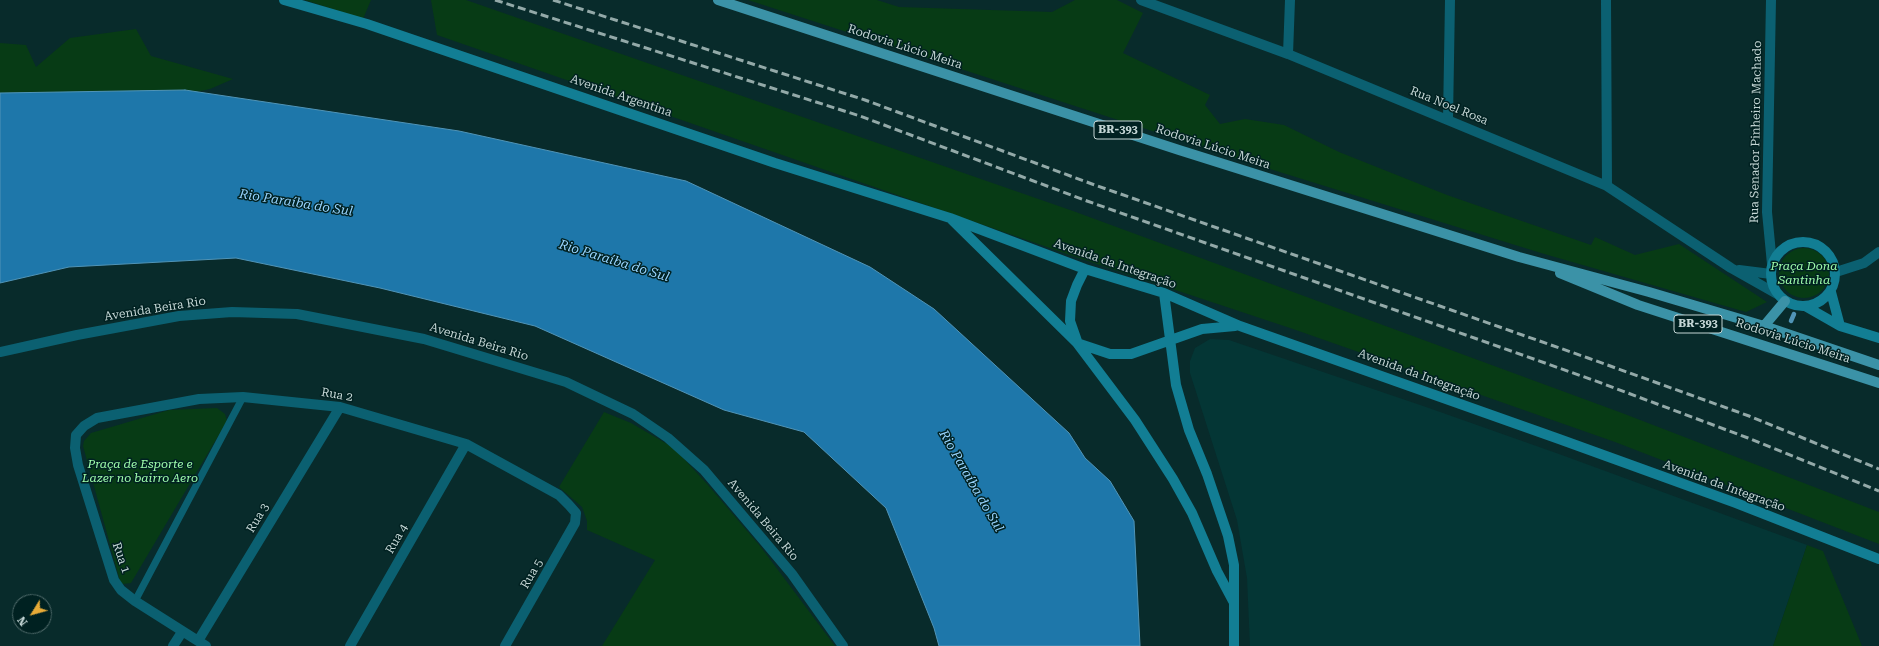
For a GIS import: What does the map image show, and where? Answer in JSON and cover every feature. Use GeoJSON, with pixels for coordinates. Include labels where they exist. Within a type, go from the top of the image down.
{"type":"FeatureCollection","features":[{"type":"Feature","properties":{"kind":"main road","name":"Rodovia Lúcio Meira"},"geometry":{"type":"LineString","coordinates":[[718,0],[1179,150],[1519,257],[1649,292],[1764,326],[1879,365]]}},
{"type":"Feature","properties":{"kind":"main road","name":"Rodovia Lúcio Meira"},"geometry":{"type":"LineString","coordinates":[[1519,257],[1638,305],[1879,384]]}},
{"type":"Feature","properties":{"kind":"main road"},"geometry":{"type":"LineString","coordinates":[[1764,326],[1781,297]]}},
{"type":"Feature","properties":{"kind":"street","name":"Avenida Argentina"},"geometry":{"type":"LineString","coordinates":[[284,0],[367,24],[775,162],[950,218]]}},
{"type":"Feature","properties":{"kind":"street","name":"Rua Noel Rosa"},"geometry":{"type":"LineString","coordinates":[[1141,0],[1288,54],[1607,186],[1731,268],[1781,297]]}},
{"type":"Feature","properties":{"kind":"street"},"geometry":{"type":"LineString","coordinates":[[1288,54],[1290,0]]}},
{"type":"Feature","properties":{"kind":"street"},"geometry":{"type":"LineString","coordinates":[[1448,119],[1450,0]]}},
{"type":"Feature","properties":{"kind":"street"},"geometry":{"type":"LineString","coordinates":[[1606,0],[1607,186]]}},
{"type":"Feature","properties":{"kind":"street","name":"Rua Senador Pinheiro Machado"},"geometry":{"type":"LineString","coordinates":[[1771,0],[1767,212],[1771,269]]}},
{"type":"Feature","properties":{"kind":"street","name":"Avenida da Integração"},"geometry":{"type":"LineString","coordinates":[[950,218],[1085,269],[1164,293],[1240,326],[1736,503],[1879,559]]}},
{"type":"Feature","properties":{"kind":"street"},"geometry":{"type":"LineString","coordinates":[[950,218],[1077,343],[1135,420],[1173,479],[1192,513],[1217,571],[1234,601]]}},
{"type":"Feature","properties":{"kind":"street"},"geometry":{"type":"LineString","coordinates":[[1796,242],[1807,242],[1818,245],[1827,251],[1833,261],[1836,272],[1835,282],[1831,292],[1824,299],[1815,304],[1805,306],[1794,305],[1781,297],[1773,284],[1771,269],[1777,254],[1786,246],[1796,242]]}},
{"type":"Feature","properties":{"kind":"street"},"geometry":{"type":"LineString","coordinates":[[1836,272],[1864,263],[1879,252]]}},
{"type":"Feature","properties":{"kind":"street","name":"Rua Noel Rosa"},"geometry":{"type":"LineString","coordinates":[[1731,268],[1771,269]]}},
{"type":"Feature","properties":{"kind":"street"},"geometry":{"type":"LineString","coordinates":[[1077,343],[1070,320],[1071,301],[1085,269]]}},
{"type":"Feature","properties":{"kind":"street"},"geometry":{"type":"LineString","coordinates":[[1831,292],[1840,326]]}},
{"type":"Feature","properties":{"kind":"street"},"geometry":{"type":"LineString","coordinates":[[1164,293],[1176,385],[1187,423],[1207,474],[1228,536],[1234,565],[1234,646]]}},
{"type":"Feature","properties":{"kind":"street"},"geometry":{"type":"LineString","coordinates":[[1805,306],[1840,326],[1879,338]]}},
{"type":"Feature","properties":{"kind":"street","name":"Avenida Beira Rio"},"geometry":{"type":"LineString","coordinates":[[0,352],[77,334],[179,316],[232,312],[297,314],[424,339],[566,382],[633,414],[668,438],[704,470],[792,574],[843,646]]}},
{"type":"Feature","properties":{"kind":"street"},"geometry":{"type":"LineString","coordinates":[[1077,343],[1110,354],[1131,354],[1169,340],[1215,327],[1240,326]]}},
{"type":"Feature","properties":{"kind":"street","name":"Rua 2"},"geometry":{"type":"LineString","coordinates":[[76,435],[84,426],[97,418],[199,399],[243,397],[340,407],[466,444],[559,495],[576,513]]}},
{"type":"Feature","properties":{"kind":"street","name":"Rua 3"},"geometry":{"type":"LineString","coordinates":[[202,644],[340,407]]}},
{"type":"Feature","properties":{"kind":"street","name":"Rua 1"},"geometry":{"type":"LineString","coordinates":[[76,435],[75,448],[78,465],[114,580],[121,590],[135,601],[202,644]]}},
{"type":"Feature","properties":{"kind":"street","name":"Rua 4"},"geometry":{"type":"LineString","coordinates":[[350,646],[466,444]]}},
{"type":"Feature","properties":{"kind":"street","name":"Rua 5"},"geometry":{"type":"LineString","coordinates":[[505,646],[569,536],[575,524],[576,513]]}},
{"type":"Feature","properties":{"kind":"street"},"geometry":{"type":"LineString","coordinates":[[173,646],[182,632]]}},
{"type":"Feature","properties":{"kind":"lane"},"geometry":{"type":"LineString","coordinates":[[135,601],[243,397]]}},
{"type":"Feature","properties":{"kind":"shaded area"},"geometry":{"type":"Polygon","coordinates":[[[1210,339],[1229,340],[1426,407],[1807,545],[1773,646],[1250,646],[1247,578],[1237,520],[1190,373],[1190,361],[1195,348],[1210,339]]]}},
{"type":"Feature","properties":{"kind":"green space"},"geometry":{"type":"Polygon","coordinates":[[[305,0],[371,0],[363,19],[305,0]]]}},
{"type":"Feature","properties":{"kind":"green space"},"geometry":{"type":"Polygon","coordinates":[[[431,0],[466,0],[1073,211],[1622,413],[1879,512],[1879,544],[1615,442],[1293,329],[1070,255],[437,35],[431,0]]]}},
{"type":"Feature","properties":{"kind":"green space"},"geometry":{"type":"Polygon","coordinates":[[[748,0],[877,0],[899,7],[1052,12],[1075,0],[1117,0],[1143,13],[1123,53],[1210,95],[1205,105],[1220,124],[1245,119],[1284,125],[1339,152],[1447,195],[1591,245],[1595,237],[1635,255],[1679,244],[1767,302],[1746,312],[1541,253],[1257,165],[748,0]]]}},
{"type":"Feature","properties":{"kind":"green space"},"geometry":{"type":"Polygon","coordinates":[[[136,29],[151,56],[233,79],[210,89],[0,135],[0,43],[26,45],[36,67],[70,38],[136,29]]]}},
{"type":"Feature","properties":{"kind":"green space","name":"Praça Dona Santinha"},"geometry":{"type":"Polygon","coordinates":[[[1799,248],[1809,248],[1822,255],[1829,268],[1829,278],[1822,291],[1809,298],[1799,298],[1790,294],[1783,287],[1779,278],[1779,268],[1783,259],[1790,252],[1799,248]]]}},
{"type":"Feature","properties":{"kind":"green space","name":"Praça de Esporte e Lazer no bairro Aero"},"geometry":{"type":"Polygon","coordinates":[[[217,408],[225,414],[227,421],[131,583],[123,584],[120,581],[83,446],[84,441],[91,433],[169,410],[217,408]]]}},
{"type":"Feature","properties":{"kind":"green space"},"geometry":{"type":"Polygon","coordinates":[[[604,412],[631,423],[674,448],[760,546],[835,646],[602,646],[655,560],[587,530],[587,521],[582,507],[559,487],[604,412]]]}},
{"type":"Feature","properties":{"kind":"green space"},"geometry":{"type":"Polygon","coordinates":[[[1807,545],[1823,551],[1862,646],[1773,646],[1807,545]]]}},
{"type":"Feature","properties":{"kind":"water","name":"Rio Paraíba do Sul"},"geometry":{"type":"Polygon","coordinates":[[[185,90],[459,131],[686,181],[870,267],[934,309],[1069,433],[1085,458],[1110,481],[1134,521],[1140,646],[939,646],[934,628],[886,508],[804,432],[724,410],[535,326],[380,288],[236,258],[69,267],[0,283],[0,93],[185,90]]]}},
{"type":"Feature","properties":{"kind":"waterway"},"geometry":{"type":"LineString","coordinates":[[1791,321],[1794,314]]}},
{"type":"Feature","properties":{"kind":"railway"},"geometry":{"type":"LineString","coordinates":[[495,0],[860,116],[1087,201],[1593,380],[1748,438],[1879,491]]}},
{"type":"Feature","properties":{"kind":"railway"},"geometry":{"type":"LineString","coordinates":[[553,0],[865,100],[1092,184],[1749,416],[1879,469]]}}]}
